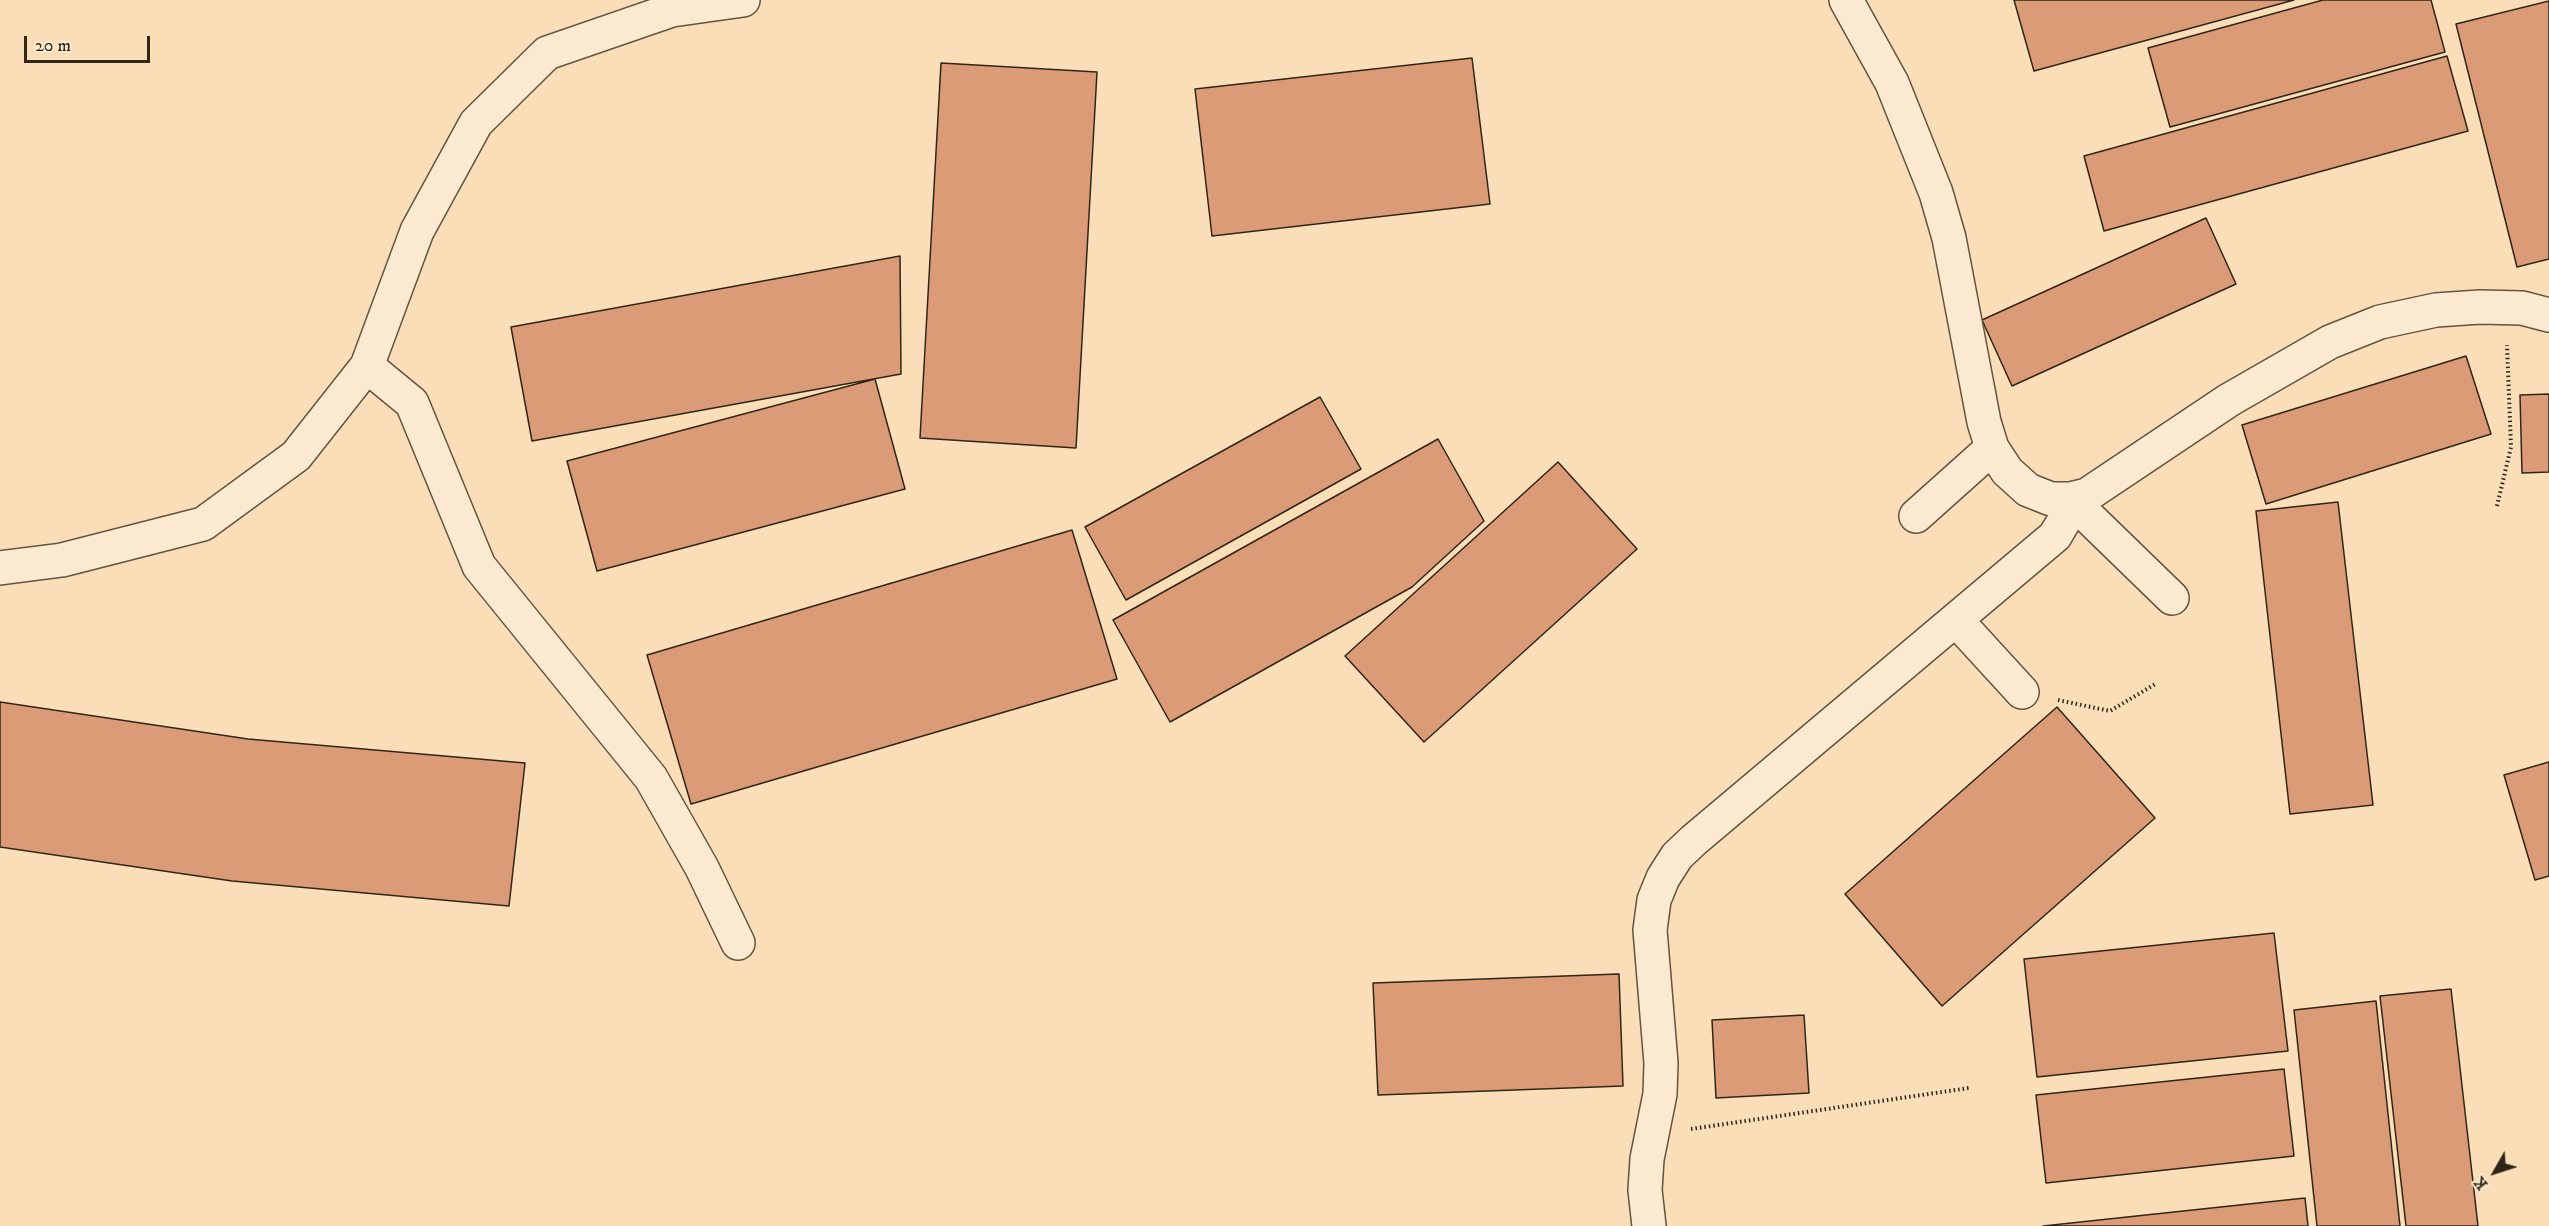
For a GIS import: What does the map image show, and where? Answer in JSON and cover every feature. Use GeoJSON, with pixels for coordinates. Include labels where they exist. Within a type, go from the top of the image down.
{"type":"FeatureCollection","features":[{"type":"Feature","properties":{"kind":"street"},"geometry":{"type":"LineString","coordinates":[[0,568],[62,560],[203,524],[296,456],[367,366],[417,231],[476,123],[547,53],[672,10],[743,0]]}},
{"type":"Feature","properties":{"kind":"street"},"geometry":{"type":"LineString","coordinates":[[1846,0],[1892,83],[1936,193],[1949,238],[1984,422],[1992,448],[2007,471],[2028,490],[2051,499],[2070,500],[2087,495],[2229,400],[2330,342],[2380,322],[2436,310],[2522,308],[2549,315]]}},
{"type":"Feature","properties":{"kind":"street"},"geometry":{"type":"LineString","coordinates":[[367,366],[412,403],[479,566],[651,778],[702,868],[738,943]]}},
{"type":"Feature","properties":{"kind":"street"},"geometry":{"type":"LineString","coordinates":[[1916,516],[1992,448]]}},
{"type":"Feature","properties":{"kind":"street"},"geometry":{"type":"LineString","coordinates":[[2070,500],[2172,598]]}},
{"type":"Feature","properties":{"kind":"street"},"geometry":{"type":"LineString","coordinates":[[1649,1226],[1645,1190],[1660,1094],[1661,1063],[1650,930],[1654,900],[1663,878],[1677,856],[1694,840],[1957,621],[2055,536],[2068,513],[2070,500]]}},
{"type":"Feature","properties":{"kind":"street"},"geometry":{"type":"LineString","coordinates":[[1957,621],[2022,692]]}},
{"type":"Feature","properties":{"kind":"path"},"geometry":{"type":"LineString","coordinates":[[2496,506],[2511,447],[2506,308]]}},
{"type":"Feature","properties":{"kind":"path"},"geometry":{"type":"LineString","coordinates":[[2022,692],[2110,711],[2157,683]]}},
{"type":"Feature","properties":{"kind":"path"},"geometry":{"type":"LineString","coordinates":[[1652,1134],[1970,1088]]}},
{"type":"Feature","properties":{"kind":"building"},"geometry":{"type":"Polygon","coordinates":[[[2014,0],[2294,0],[2034,71],[2014,0]]]}},
{"type":"Feature","properties":{"kind":"building"},"geometry":{"type":"Polygon","coordinates":[[[2323,0],[2431,0],[2445,52],[2170,127],[2148,48],[2323,0]]]}},
{"type":"Feature","properties":{"kind":"building"},"geometry":{"type":"Polygon","coordinates":[[[2549,1],[2549,259],[2517,267],[2456,24],[2549,1]]]}},
{"type":"Feature","properties":{"kind":"building"},"geometry":{"type":"Polygon","coordinates":[[[2447,56],[2468,131],[2104,231],[2084,156],[2447,56]]]}},
{"type":"Feature","properties":{"kind":"building"},"geometry":{"type":"Polygon","coordinates":[[[1472,58],[1490,204],[1212,236],[1195,89],[1472,58]]]}},
{"type":"Feature","properties":{"kind":"building"},"geometry":{"type":"Polygon","coordinates":[[[941,63],[1097,72],[1076,448],[920,438],[941,63]]]}},
{"type":"Feature","properties":{"kind":"building"},"geometry":{"type":"Polygon","coordinates":[[[2206,218],[2236,284],[2012,386],[1982,320],[2206,218]]]}},
{"type":"Feature","properties":{"kind":"building"},"geometry":{"type":"Polygon","coordinates":[[[900,256],[901,374],[532,441],[511,327],[900,256]]]}},
{"type":"Feature","properties":{"kind":"building"},"geometry":{"type":"Polygon","coordinates":[[[2466,356],[2491,434],[2266,504],[2242,425],[2466,356]]]}},
{"type":"Feature","properties":{"kind":"building"},"geometry":{"type":"Polygon","coordinates":[[[875,379],[905,489],[597,571],[567,461],[875,379]]]}},
{"type":"Feature","properties":{"kind":"building"},"geometry":{"type":"Polygon","coordinates":[[[2549,394],[2549,472],[2522,473],[2520,395],[2549,394]]]}},
{"type":"Feature","properties":{"kind":"building"},"geometry":{"type":"Polygon","coordinates":[[[1320,397],[1361,469],[1126,600],[1085,527],[1320,397]]]}},
{"type":"Feature","properties":{"kind":"building"},"geometry":{"type":"Polygon","coordinates":[[[1438,439],[1484,521],[1412,587],[1170,722],[1113,620],[1438,439]]]}},
{"type":"Feature","properties":{"kind":"building"},"geometry":{"type":"Polygon","coordinates":[[[1558,462],[1637,549],[1424,742],[1345,656],[1558,462]]]}},
{"type":"Feature","properties":{"kind":"building"},"geometry":{"type":"Polygon","coordinates":[[[2338,502],[2373,805],[2290,814],[2256,511],[2338,502]]]}},
{"type":"Feature","properties":{"kind":"building"},"geometry":{"type":"Polygon","coordinates":[[[1072,530],[1117,679],[691,804],[647,655],[1072,530]]]}},
{"type":"Feature","properties":{"kind":"building"},"geometry":{"type":"Polygon","coordinates":[[[0,702],[248,739],[525,763],[509,906],[232,881],[0,847],[0,702]]]}},
{"type":"Feature","properties":{"kind":"building"},"geometry":{"type":"Polygon","coordinates":[[[2057,707],[2155,818],[1942,1006],[1845,894],[2057,707]]]}},
{"type":"Feature","properties":{"kind":"building"},"geometry":{"type":"Polygon","coordinates":[[[2549,762],[2549,876],[2535,880],[2504,775],[2549,762]]]}},
{"type":"Feature","properties":{"kind":"building"},"geometry":{"type":"Polygon","coordinates":[[[2274,933],[2288,1051],[2037,1077],[2024,959],[2274,933]]]}},
{"type":"Feature","properties":{"kind":"building"},"geometry":{"type":"Polygon","coordinates":[[[1619,974],[1623,1086],[1378,1095],[1373,983],[1619,974]]]}},
{"type":"Feature","properties":{"kind":"building"},"geometry":{"type":"Polygon","coordinates":[[[2451,989],[2478,1226],[2406,1226],[2380,996],[2451,989]]]}},
{"type":"Feature","properties":{"kind":"building"},"geometry":{"type":"Polygon","coordinates":[[[2376,1001],[2400,1226],[2317,1226],[2294,1010],[2376,1001]]]}},
{"type":"Feature","properties":{"kind":"building"},"geometry":{"type":"Polygon","coordinates":[[[1804,1015],[1809,1093],[1716,1098],[1712,1020],[1804,1015]]]}},
{"type":"Feature","properties":{"kind":"building"},"geometry":{"type":"Polygon","coordinates":[[[2284,1069],[2294,1156],[2046,1183],[2036,1095],[2284,1069]]]}},
{"type":"Feature","properties":{"kind":"building"},"geometry":{"type":"Polygon","coordinates":[[[2305,1198],[2308,1226],[2043,1226],[2305,1198]]]}}]}
